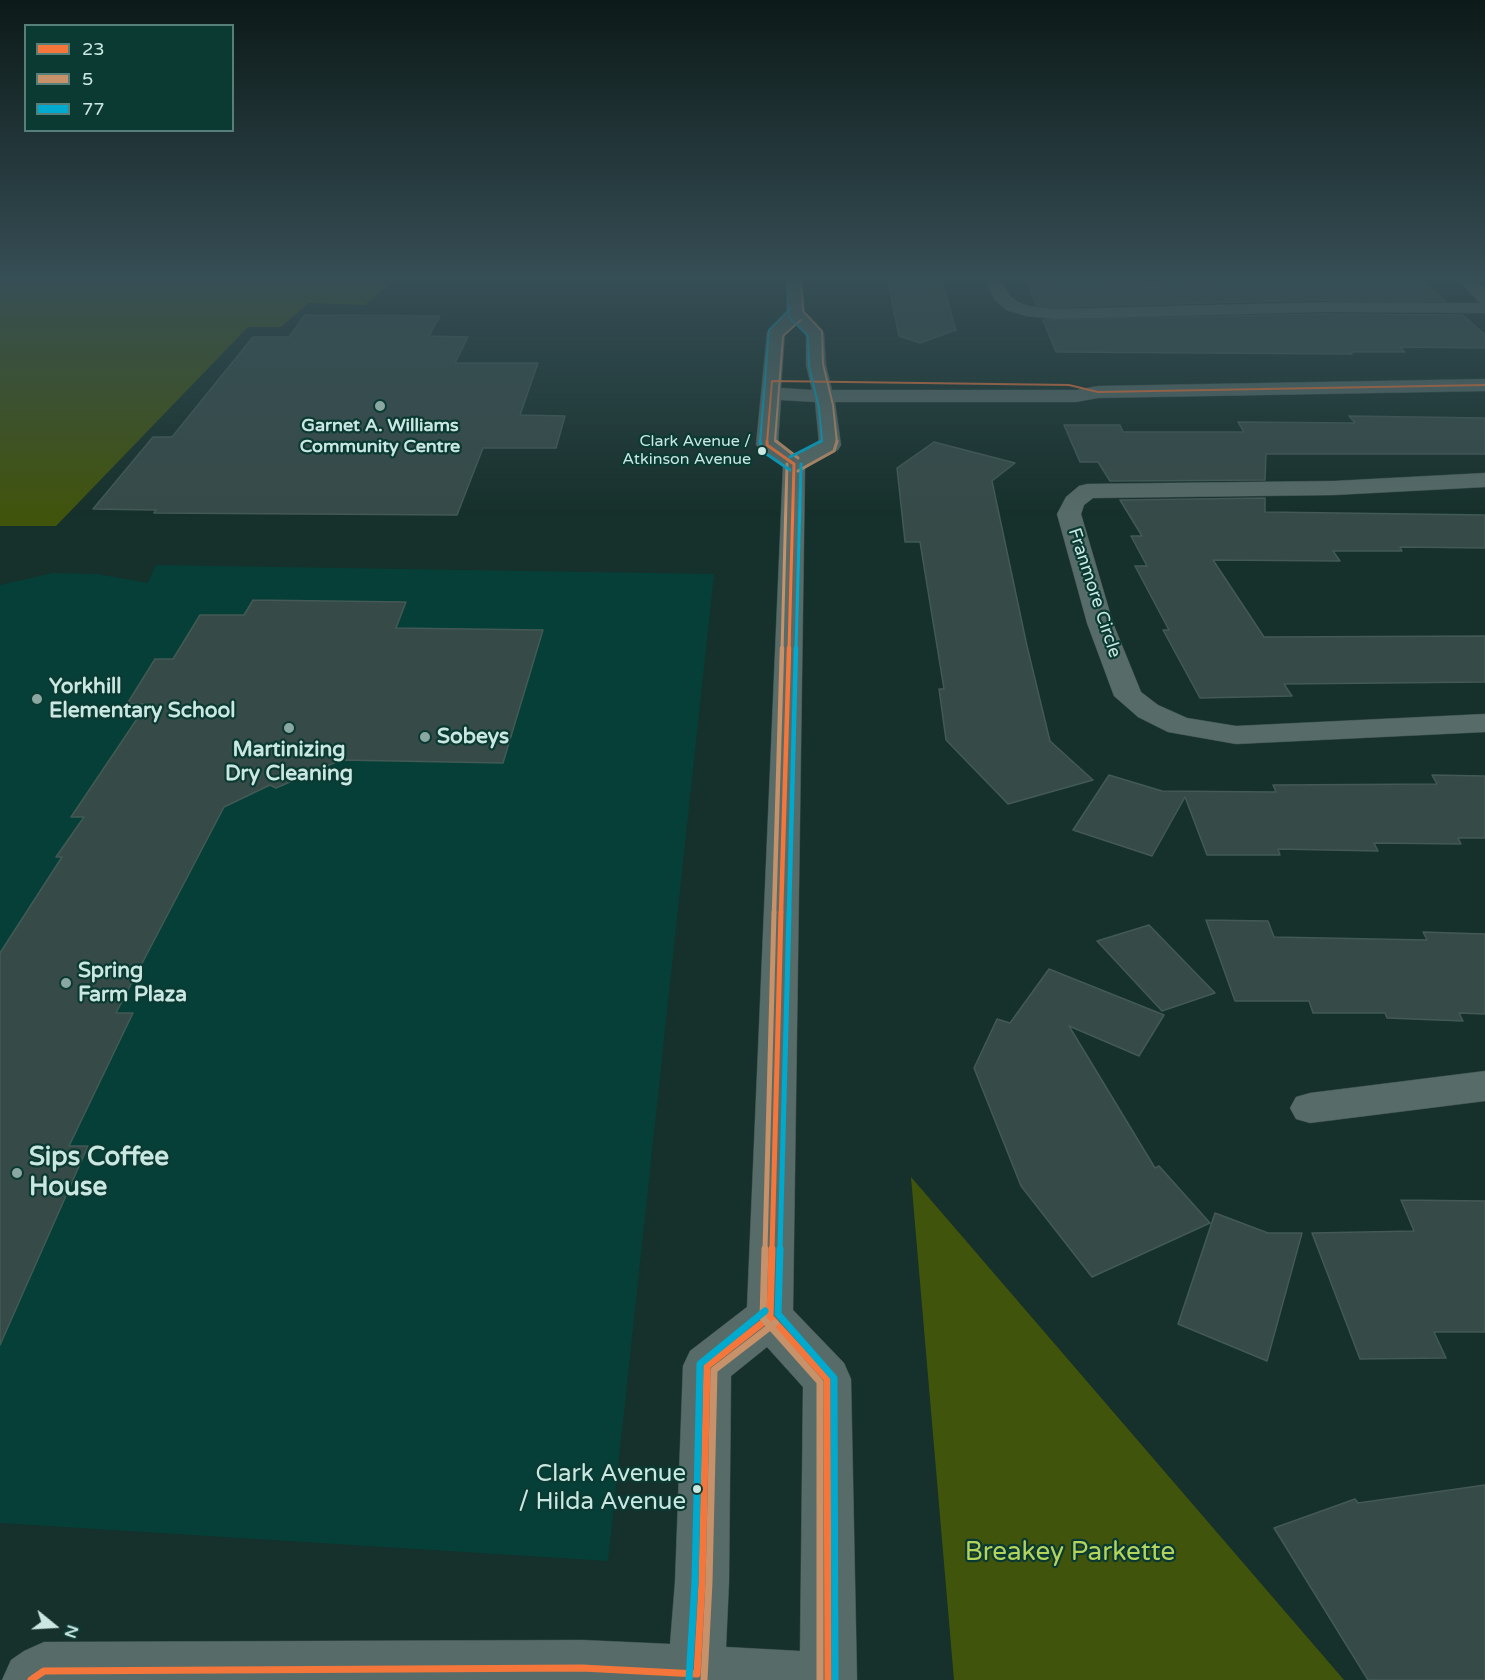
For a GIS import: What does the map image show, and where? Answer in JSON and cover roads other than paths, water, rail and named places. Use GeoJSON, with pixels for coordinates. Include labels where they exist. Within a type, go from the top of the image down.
{"type":"FeatureCollection","features":[{"type":"Feature","properties":{"kind":"street"},"geometry":{"type":"LineString","coordinates":[[774,359],[767,445],[794,464]]}},
{"type":"Feature","properties":{"kind":"street"},"geometry":{"type":"LineString","coordinates":[[794,464],[830,445],[816,359]]}},
{"type":"Feature","properties":{"kind":"street"},"geometry":{"type":"LineString","coordinates":[[772,388],[1076,396],[1098,392],[1485,385]]}},
{"type":"Feature","properties":{"kind":"street"},"geometry":{"type":"LineString","coordinates":[[794,464],[770,1317],[827,1380],[828,1680]]}},
{"type":"Feature","properties":{"kind":"street","name":"Franmore Circle"},"geometry":{"type":"LineString","coordinates":[[1485,480],[1334,488],[1087,491],[1074,502],[1069,514],[1100,623],[1128,696],[1148,711],[1179,726],[1236,735],[1283,735],[1485,723]]}},
{"type":"Feature","properties":{"kind":"street"},"geometry":{"type":"LineString","coordinates":[[1310,1108],[1485,1086]]}},
{"type":"Feature","properties":{"kind":"street"},"geometry":{"type":"LineString","coordinates":[[697,1677],[702,1582],[707,1366],[770,1317]]}},
{"type":"Feature","properties":{"kind":"street"},"geometry":{"type":"LineString","coordinates":[[31,1680],[44,1671],[582,1668],[697,1677],[811,1680]]}},
{"type":"Feature","properties":{"kind":"place","name":"Garnet A. Williams Community Centre"},"geometry":{"type":"Point","coordinates":[380,406]}},
{"type":"Feature","properties":{"kind":"place","name":"Clark Avenue / Atkinson Avenue"},"geometry":{"type":"Point","coordinates":[762,451]}},
{"type":"Feature","properties":{"kind":"place","name":"Yorkhill Elementary School"},"geometry":{"type":"Point","coordinates":[37,699]}},
{"type":"Feature","properties":{"kind":"place","name":"Martinizing Dry Cleaning"},"geometry":{"type":"Point","coordinates":[289,728]}},
{"type":"Feature","properties":{"kind":"place","name":"Sobeys"},"geometry":{"type":"Point","coordinates":[425,737]}},
{"type":"Feature","properties":{"kind":"place","name":"Spring Farm Plaza"},"geometry":{"type":"Point","coordinates":[66,983]}},
{"type":"Feature","properties":{"kind":"place","name":"Sips Coffee House"},"geometry":{"type":"Point","coordinates":[17,1173]}},
{"type":"Feature","properties":{"kind":"place","name":"Clark Avenue / Hilda Avenue"},"geometry":{"type":"Point","coordinates":[697,1489]}},
{"type":"Feature","properties":{"kind":"park label","name":"Breakey Parkette"},"geometry":{"type":"Point","coordinates":[1070,1553]}}]}
